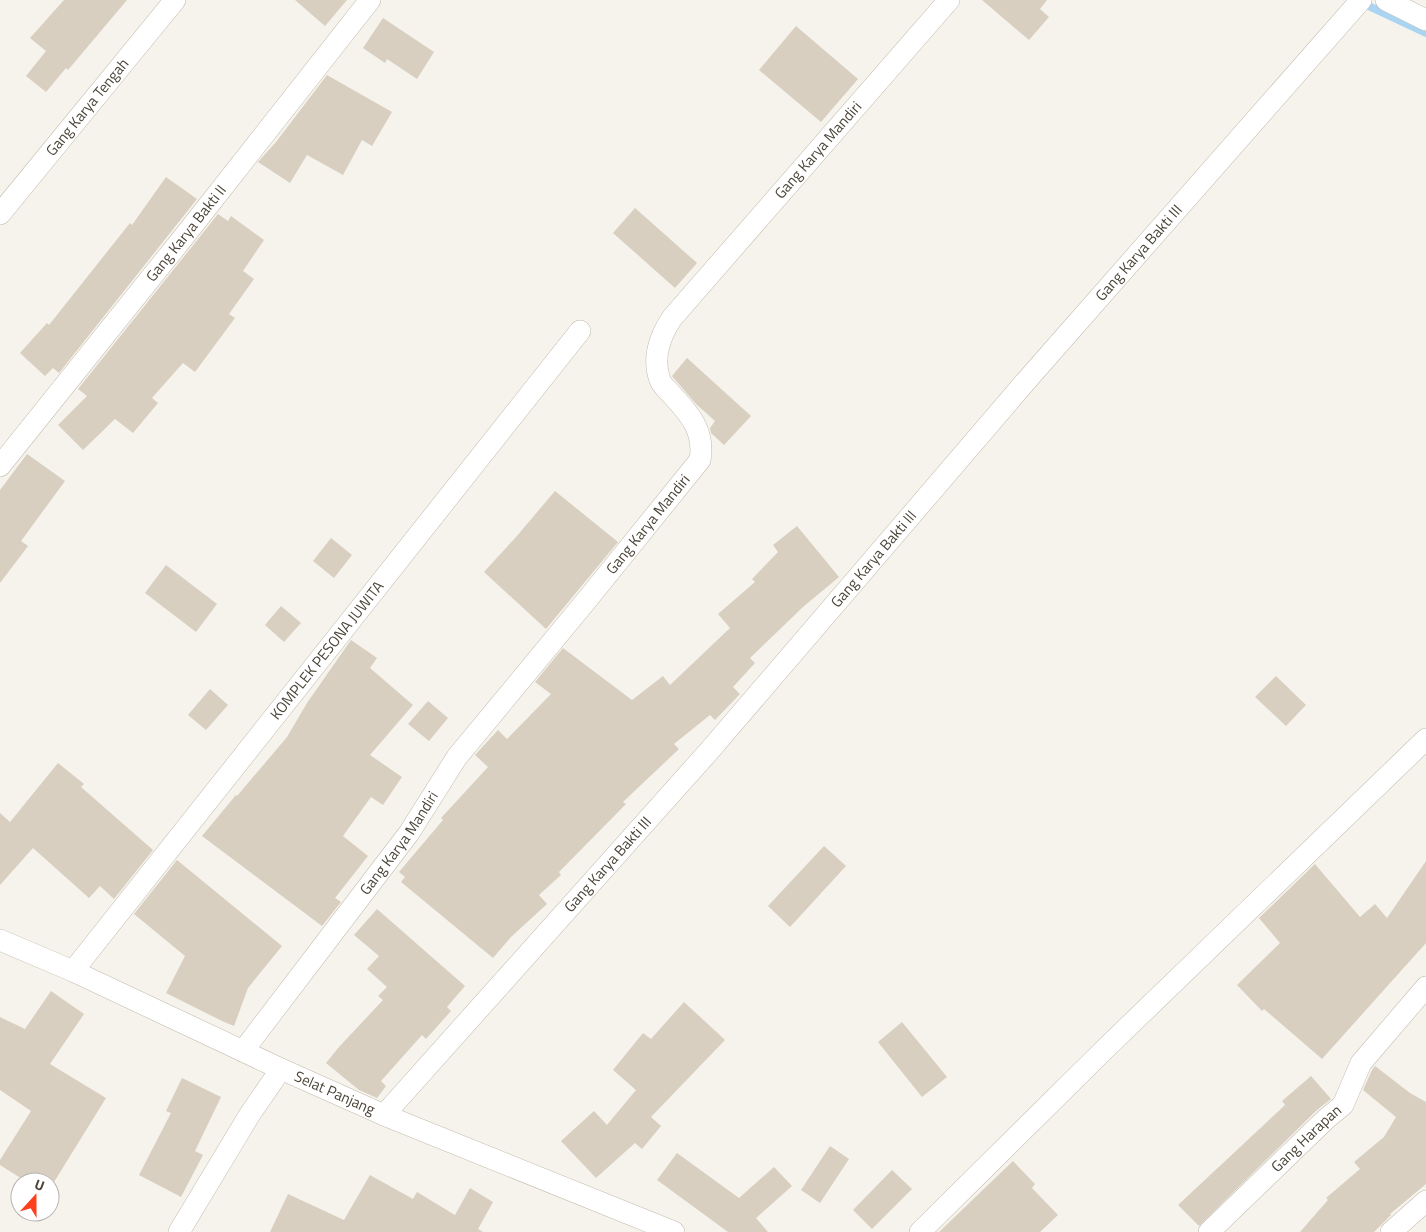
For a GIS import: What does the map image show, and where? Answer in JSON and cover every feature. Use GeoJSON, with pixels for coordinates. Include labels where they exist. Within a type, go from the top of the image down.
{"type":"FeatureCollection","features":[{"type":"Feature","properties":{"kind":"street","name":"Gang Karya Tengah"},"geometry":{"type":"LineString","coordinates":[[0,214],[175,0]]}},
{"type":"Feature","properties":{"kind":"street","name":"Gang Karya Bakti II"},"geometry":{"type":"LineString","coordinates":[[0,466],[370,0]]}},
{"type":"Feature","properties":{"kind":"street","name":"Gang Karya Mandiri"},"geometry":{"type":"LineString","coordinates":[[243,1051],[409,833],[457,757],[700,460],[701,439],[697,428],[674,396],[660,382],[657,348],[662,333],[672,318],[949,0]]}},
{"type":"Feature","properties":{"kind":"street"},"geometry":{"type":"LineString","coordinates":[[1386,0],[1426,20]]}},
{"type":"Feature","properties":{"kind":"street","name":"Gang Karya Bakti III"},"geometry":{"type":"LineString","coordinates":[[384,1115],[710,750],[1034,373],[1356,6]]}},
{"type":"Feature","properties":{"kind":"street","name":"KOMPLEK PESONA JUWITA"},"geometry":{"type":"LineString","coordinates":[[73,971],[580,330]]}},
{"type":"Feature","properties":{"kind":"street"},"geometry":{"type":"LineString","coordinates":[[920,1232],[1107,1047],[1426,739]]}},
{"type":"Feature","properties":{"kind":"street","name":"Selat Panjang"},"geometry":{"type":"LineString","coordinates":[[0,940],[73,971],[281,1070],[384,1115],[674,1232]]}},
{"type":"Feature","properties":{"kind":"street","name":"Gang Harapan"},"geometry":{"type":"LineString","coordinates":[[1209,1232],[1326,1119],[1343,1105],[1361,1063],[1426,987]]}},
{"type":"Feature","properties":{"kind":"street"},"geometry":{"type":"LineString","coordinates":[[179,1232],[250,1114],[281,1070]]}},
{"type":"Feature","properties":{"kind":"street"},"geometry":{"type":"LineString","coordinates":[[1391,1232],[1426,1201]]}},
{"type":"Feature","properties":{"kind":"building"},"geometry":{"type":"Polygon","coordinates":[[[64,0],[127,0],[68,70],[66,68],[46,92],[26,76],[46,51],[30,38],[64,0]]]}},
{"type":"Feature","properties":{"kind":"building"},"geometry":{"type":"Polygon","coordinates":[[[295,0],[347,0],[325,26],[295,0]]]}},
{"type":"Feature","properties":{"kind":"building"},"geometry":{"type":"Polygon","coordinates":[[[982,0],[1047,0],[1040,9],[1049,17],[1029,40],[982,0]]]}},
{"type":"Feature","properties":{"kind":"building"},"geometry":{"type":"Polygon","coordinates":[[[383,18],[434,52],[417,79],[387,59],[385,63],[363,48],[383,18]]]}},
{"type":"Feature","properties":{"kind":"building"},"geometry":{"type":"Polygon","coordinates":[[[796,26],[858,79],[821,122],[759,70],[796,26]]]}},
{"type":"Feature","properties":{"kind":"building"},"geometry":{"type":"Polygon","coordinates":[[[327,75],[392,112],[372,146],[362,140],[343,175],[307,155],[290,183],[258,162],[276,142],[327,75]]]}},
{"type":"Feature","properties":{"kind":"building"},"geometry":{"type":"Polygon","coordinates":[[[166,177],[197,199],[59,373],[53,368],[45,376],[20,353],[47,323],[49,325],[130,223],[132,225],[166,177]]]}},
{"type":"Feature","properties":{"kind":"building"},"geometry":{"type":"Polygon","coordinates":[[[635,208],[697,263],[675,288],[613,233],[635,208]]]}},
{"type":"Feature","properties":{"kind":"building"},"geometry":{"type":"Polygon","coordinates":[[[218,214],[228,221],[231,216],[264,240],[243,271],[254,279],[229,314],[235,318],[195,372],[183,363],[152,398],[158,403],[133,433],[115,419],[83,450],[58,425],[87,396],[78,389],[218,214]]]}},
{"type":"Feature","properties":{"kind":"building"},"geometry":{"type":"Polygon","coordinates":[[[687,358],[751,416],[724,445],[711,433],[710,428],[715,421],[696,404],[672,376],[687,358]]]}},
{"type":"Feature","properties":{"kind":"building"},"geometry":{"type":"Polygon","coordinates":[[[27,454],[65,481],[21,541],[28,546],[0,583],[0,490],[27,454]]]}},
{"type":"Feature","properties":{"kind":"building"},"geometry":{"type":"Polygon","coordinates":[[[555,491],[618,542],[546,629],[484,572],[555,491]]]}},
{"type":"Feature","properties":{"kind":"building"},"geometry":{"type":"Polygon","coordinates":[[[797,526],[839,577],[803,607],[750,658],[755,663],[733,687],[740,694],[715,720],[710,715],[674,744],[679,749],[623,802],[626,804],[559,872],[561,875],[539,895],[547,904],[511,937],[493,958],[401,882],[405,877],[399,872],[443,820],[441,818],[488,767],[475,755],[498,730],[507,739],[551,694],[535,682],[563,648],[632,700],[663,676],[670,685],[730,628],[718,614],[755,582],[752,579],[778,552],[773,545],[797,526]]]}},
{"type":"Feature","properties":{"kind":"building"},"geometry":{"type":"Polygon","coordinates":[[[331,538],[352,555],[334,578],[313,561],[331,538]]]}},
{"type":"Feature","properties":{"kind":"building"},"geometry":{"type":"Polygon","coordinates":[[[166,565],[217,604],[196,632],[145,593],[166,565]]]}},
{"type":"Feature","properties":{"kind":"building"},"geometry":{"type":"Polygon","coordinates":[[[281,606],[301,623],[284,642],[265,625],[281,606]]]}},
{"type":"Feature","properties":{"kind":"building"},"geometry":{"type":"Polygon","coordinates":[[[351,640],[377,658],[370,668],[413,705],[370,755],[402,777],[383,805],[371,797],[343,836],[368,856],[335,898],[341,902],[322,926],[202,836],[287,737],[307,703],[351,640]]]}},
{"type":"Feature","properties":{"kind":"building"},"geometry":{"type":"Polygon","coordinates":[[[1276,676],[1306,705],[1286,726],[1255,697],[1276,676]]]}},
{"type":"Feature","properties":{"kind":"building"},"geometry":{"type":"Polygon","coordinates":[[[210,689],[228,705],[206,730],[188,715],[210,689]]]}},
{"type":"Feature","properties":{"kind":"building"},"geometry":{"type":"Polygon","coordinates":[[[428,701],[448,718],[429,741],[408,724],[428,701]]]}},
{"type":"Feature","properties":{"kind":"building"},"geometry":{"type":"Polygon","coordinates":[[[58,763],[84,784],[81,787],[153,850],[114,899],[100,886],[89,898],[33,848],[0,885],[0,813],[10,822],[58,763]]]}},
{"type":"Feature","properties":{"kind":"building"},"geometry":{"type":"Polygon","coordinates":[[[824,846],[846,866],[790,927],[768,906],[824,846]]]}},
{"type":"Feature","properties":{"kind":"building"},"geometry":{"type":"Polygon","coordinates":[[[177,860],[282,946],[248,988],[234,1026],[166,993],[185,956],[134,914],[177,860]]]}},
{"type":"Feature","properties":{"kind":"building"},"geometry":{"type":"Polygon","coordinates":[[[1426,861],[1426,943],[1322,1059],[1264,1009],[1262,1011],[1237,985],[1280,943],[1259,918],[1315,864],[1360,917],[1375,904],[1387,918],[1426,861]]]}},
{"type":"Feature","properties":{"kind":"building"},"geometry":{"type":"Polygon","coordinates":[[[377,909],[465,986],[447,1007],[451,1011],[426,1039],[422,1035],[381,1081],[386,1086],[377,1098],[359,1090],[326,1063],[383,1000],[378,996],[387,987],[367,969],[379,956],[354,935],[377,909]]]}},
{"type":"Feature","properties":{"kind":"building"},"geometry":{"type":"Polygon","coordinates":[[[51,991],[84,1014],[50,1064],[106,1098],[60,1172],[11,1172],[0,1165],[0,1160],[31,1111],[0,1090],[0,1017],[25,1029],[51,991]]]}},
{"type":"Feature","properties":{"kind":"building"},"geometry":{"type":"Polygon","coordinates":[[[684,1002],[725,1040],[651,1117],[661,1126],[642,1149],[635,1143],[596,1178],[561,1141],[594,1111],[607,1125],[636,1090],[613,1070],[643,1033],[651,1039],[684,1002]]]}},
{"type":"Feature","properties":{"kind":"building"},"geometry":{"type":"Polygon","coordinates":[[[902,1022],[947,1077],[922,1097],[878,1042],[902,1022]]]}},
{"type":"Feature","properties":{"kind":"building"},"geometry":{"type":"Polygon","coordinates":[[[1375,1066],[1410,1093],[1426,1102],[1426,1184],[1390,1214],[1374,1232],[1300,1232],[1328,1200],[1326,1198],[1360,1169],[1354,1162],[1384,1137],[1396,1117],[1363,1090],[1375,1066]]]}},
{"type":"Feature","properties":{"kind":"building"},"geometry":{"type":"Polygon","coordinates":[[[1311,1076],[1331,1099],[1317,1110],[1199,1226],[1178,1205],[1285,1105],[1282,1101],[1311,1076]]]}},
{"type":"Feature","properties":{"kind":"building"},"geometry":{"type":"Polygon","coordinates":[[[182,1078],[221,1097],[195,1151],[203,1155],[181,1197],[139,1175],[171,1113],[166,1111],[182,1078]]]}},
{"type":"Feature","properties":{"kind":"building"},"geometry":{"type":"Polygon","coordinates":[[[830,1146],[849,1159],[820,1203],[801,1190],[830,1146]]]}},
{"type":"Feature","properties":{"kind":"building"},"geometry":{"type":"Polygon","coordinates":[[[677,1153],[739,1198],[774,1167],[792,1186],[756,1218],[768,1232],[728,1232],[657,1180],[677,1153]]]}},
{"type":"Feature","properties":{"kind":"building"},"geometry":{"type":"Polygon","coordinates":[[[1013,1161],[1035,1184],[1032,1188],[1058,1215],[1040,1232],[939,1232],[1013,1161]]]}},
{"type":"Feature","properties":{"kind":"building"},"geometry":{"type":"Polygon","coordinates":[[[892,1170],[912,1189],[872,1229],[853,1210],[892,1170]]]}},
{"type":"Feature","properties":{"kind":"building"},"geometry":{"type":"Polygon","coordinates":[[[370,1175],[413,1199],[417,1192],[455,1215],[470,1188],[493,1202],[478,1229],[483,1232],[270,1232],[288,1194],[344,1220],[370,1175]]]}},
{"type":"Feature","properties":{"kind":"waterway"},"geometry":{"type":"LineString","coordinates":[[1360,2],[1426,33]]}}]}
